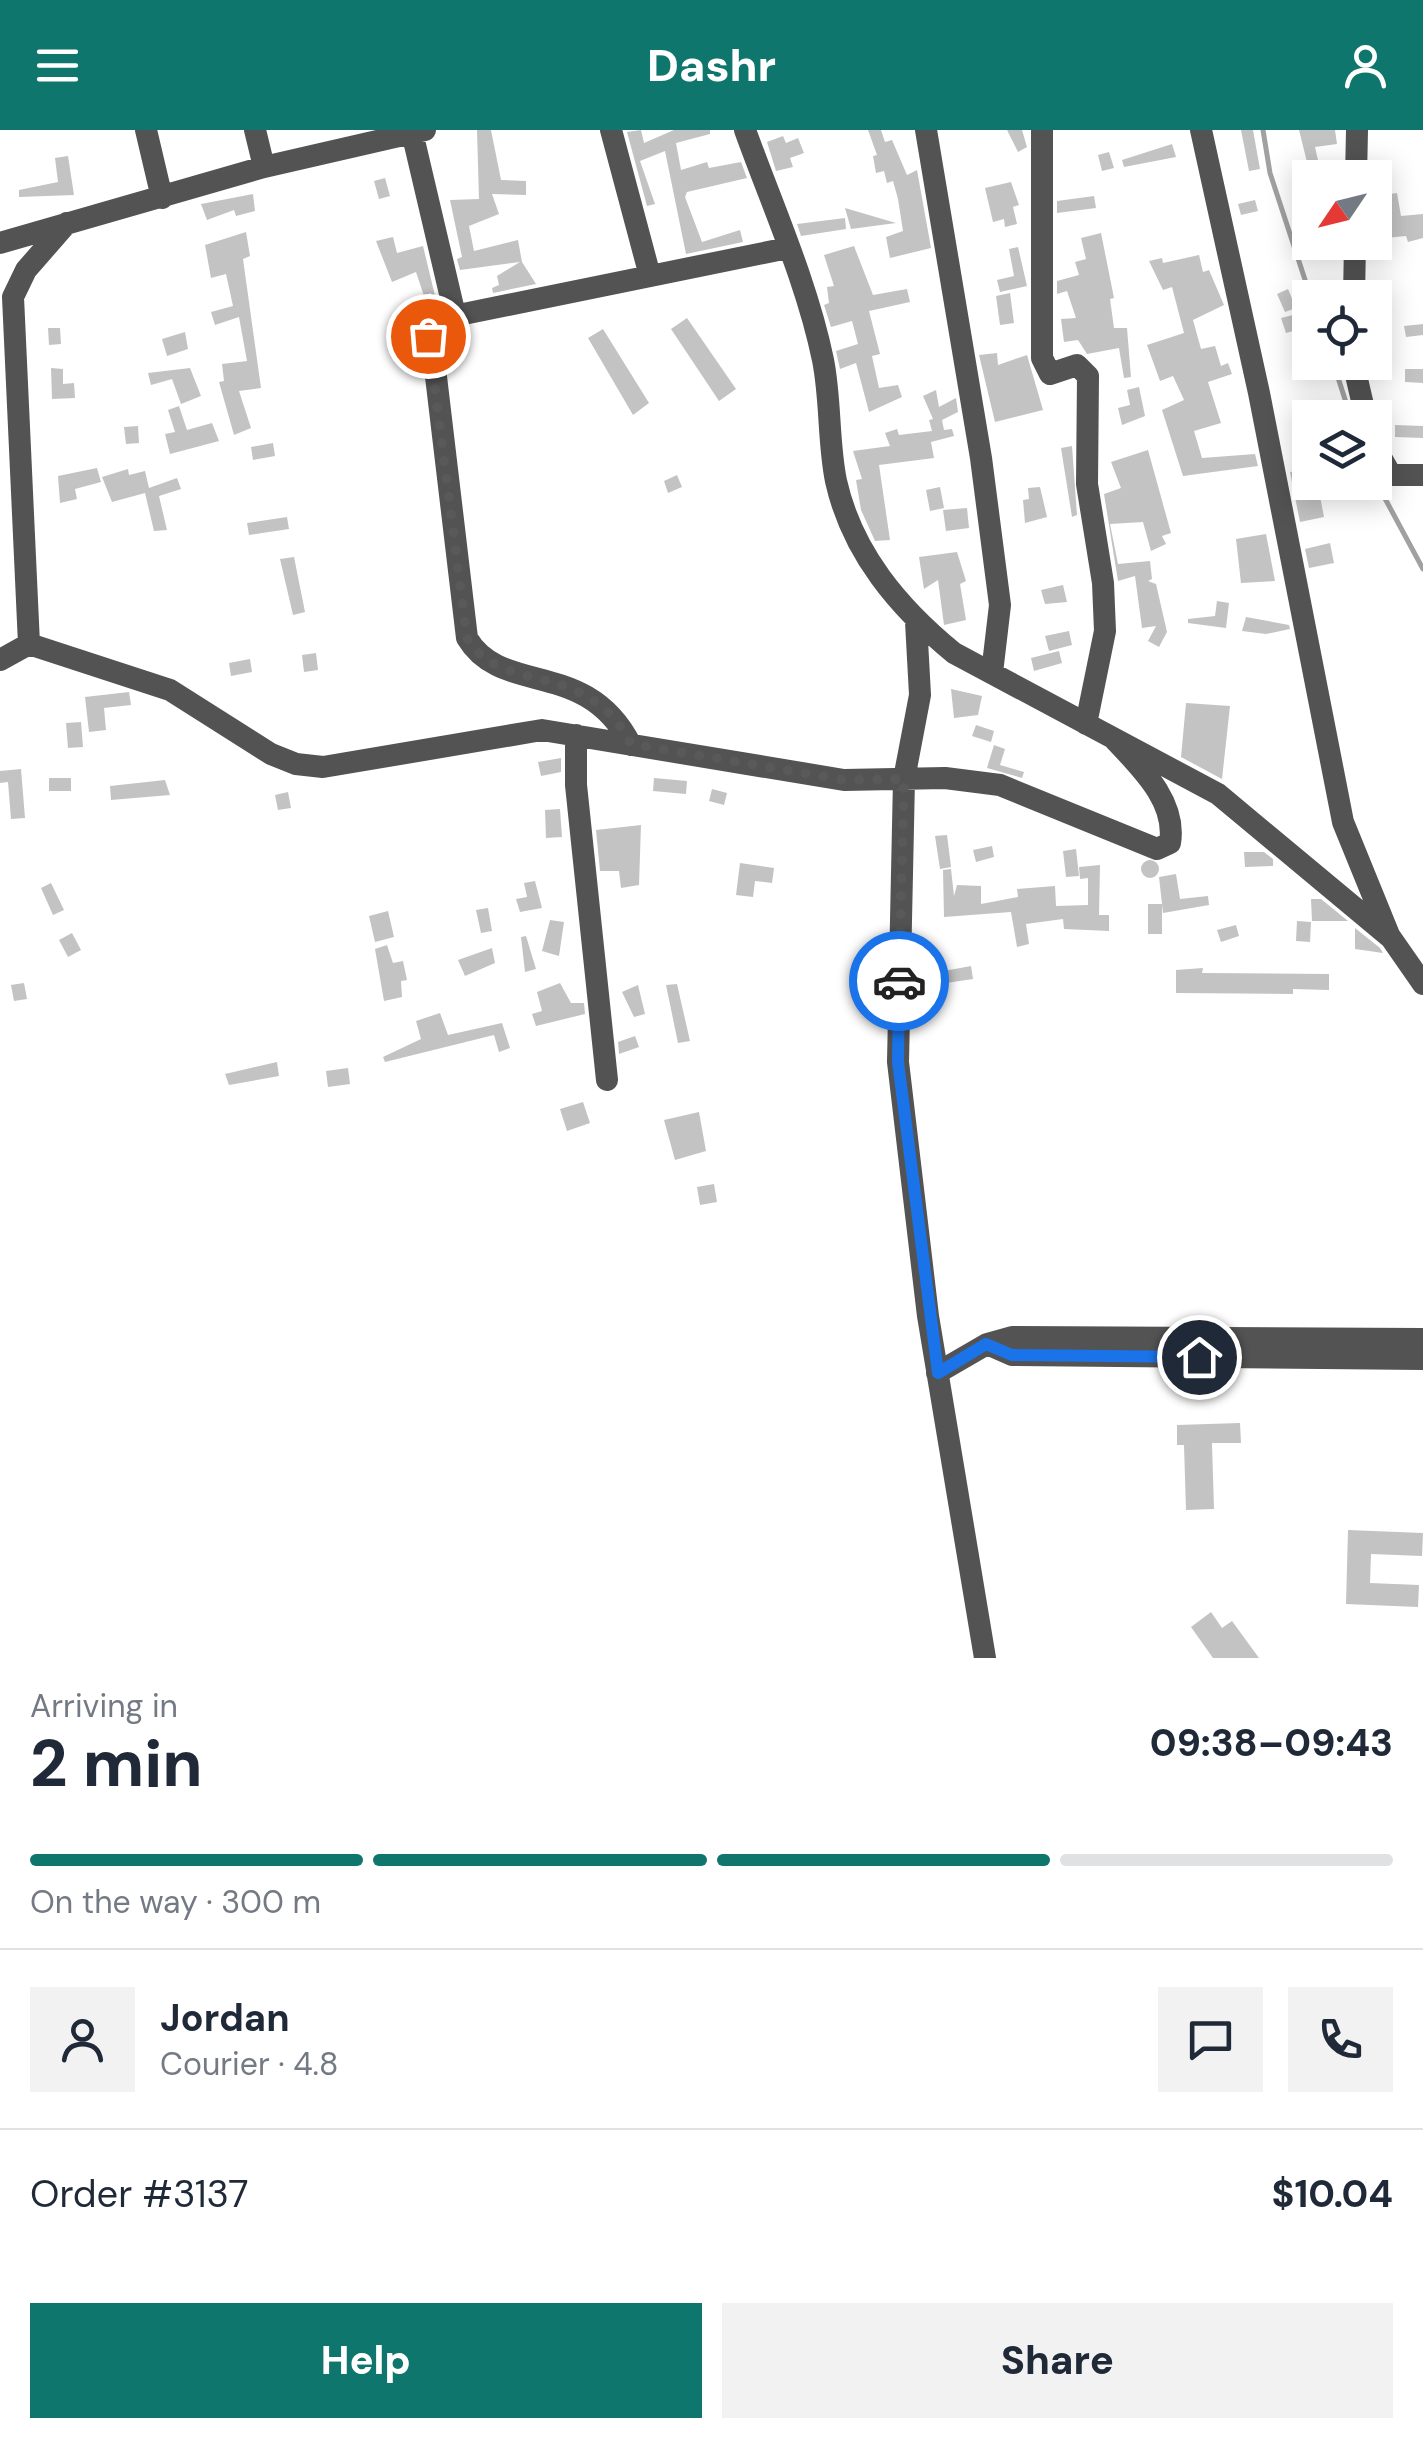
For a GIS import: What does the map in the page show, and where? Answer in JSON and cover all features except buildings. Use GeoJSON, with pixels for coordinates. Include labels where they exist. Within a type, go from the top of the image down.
{"type":"FeatureCollection","features":[{"type":"Feature","properties":{"kind":"street"},"geometry":{"type":"LineString","coordinates":[[146,130],[162,198]]}},
{"type":"Feature","properties":{"kind":"street"},"geometry":{"type":"LineString","coordinates":[[254,130],[264,168]]}},
{"type":"Feature","properties":{"kind":"street"},"geometry":{"type":"LineString","coordinates":[[610,130],[650,276]]}},
{"type":"Feature","properties":{"kind":"street"},"geometry":{"type":"LineString","coordinates":[[745,130],[823,361],[836,480],[848,521],[882,583],[916,622],[954,653],[1218,794],[1391,938]]}},
{"type":"Feature","properties":{"kind":"street"},"geometry":{"type":"LineString","coordinates":[[926,130],[982,458],[1000,605],[992,674]]}},
{"type":"Feature","properties":{"kind":"street"},"geometry":{"type":"LineString","coordinates":[[1042,130],[1042,358],[1050,374],[1077,365],[1088,376],[1087,484],[1103,584],[1105,631],[1086,724]]}},
{"type":"Feature","properties":{"kind":"street"},"geometry":{"type":"LineString","coordinates":[[1201,130],[1259,394],[1343,822],[1391,938],[1423,984]]}},
{"type":"Feature","properties":{"kind":"street"},"geometry":{"type":"LineString","coordinates":[[1356,160],[1357,130]]}},
{"type":"Feature","properties":{"kind":"street"},"geometry":{"type":"LineString","coordinates":[[0,243],[264,168],[351,137],[418,131],[455,315]]}},
{"type":"Feature","properties":{"kind":"street"},"geometry":{"type":"LineString","coordinates":[[29,644],[13,297],[26,270],[67,223]]}},
{"type":"Feature","properties":{"kind":"street"},"geometry":{"type":"LineString","coordinates":[[631,744],[620,723],[600,701],[580,690],[489,663],[467,638],[428,336],[430,326],[439,318],[788,248]]}},
{"type":"Feature","properties":{"kind":"street"},"geometry":{"type":"LineString","coordinates":[[1392,475],[1423,475]]}},
{"type":"Feature","properties":{"kind":"street"},"geometry":{"type":"LineString","coordinates":[[916,622],[920,695],[904,779],[898,1062],[938,1373],[985,1658]]}},
{"type":"Feature","properties":{"kind":"street"},"geometry":{"type":"LineString","coordinates":[[0,660],[29,644],[170,690],[296,764],[323,767],[542,730],[844,780],[1000,785],[1158,848],[1170,844],[1174,823],[1149,776],[1113,738]]}},
{"type":"Feature","properties":{"kind":"street"},"geometry":{"type":"LineString","coordinates":[[576,735],[576,785],[607,1080]]}},
{"type":"Feature","properties":{"kind":"street"},"geometry":{"type":"LineString","coordinates":[[1012,1346],[1423,1340]]}},
{"type":"Feature","properties":{"kind":"street"},"geometry":{"type":"LineString","coordinates":[[938,1373],[986,1344],[1423,1359]]}},
{"type":"Feature","properties":{"kind":"waterway"},"geometry":{"type":"LineString","coordinates":[[1263,130],[1270,173],[1305,280]]}},
{"type":"Feature","properties":{"kind":"waterway"},"geometry":{"type":"LineString","coordinates":[[1339,380],[1345,400]]}},
{"type":"Feature","properties":{"kind":"waterway"},"geometry":{"type":"LineString","coordinates":[[1386,500],[1423,569]]}},
{"type":"Feature","properties":{"kind":"way so far"},"geometry":{"type":"LineString","coordinates":[[428,336],[467,638],[474,649],[489,663],[580,690],[600,701],[620,723],[631,744],[844,780],[904,779],[899,981]]}},
{"type":"Feature","properties":{"kind":"route"},"geometry":{"type":"LineString","coordinates":[[899,981],[898,1062],[938,1373],[986,1344],[1012,1355],[1199,1357]]}}]}
